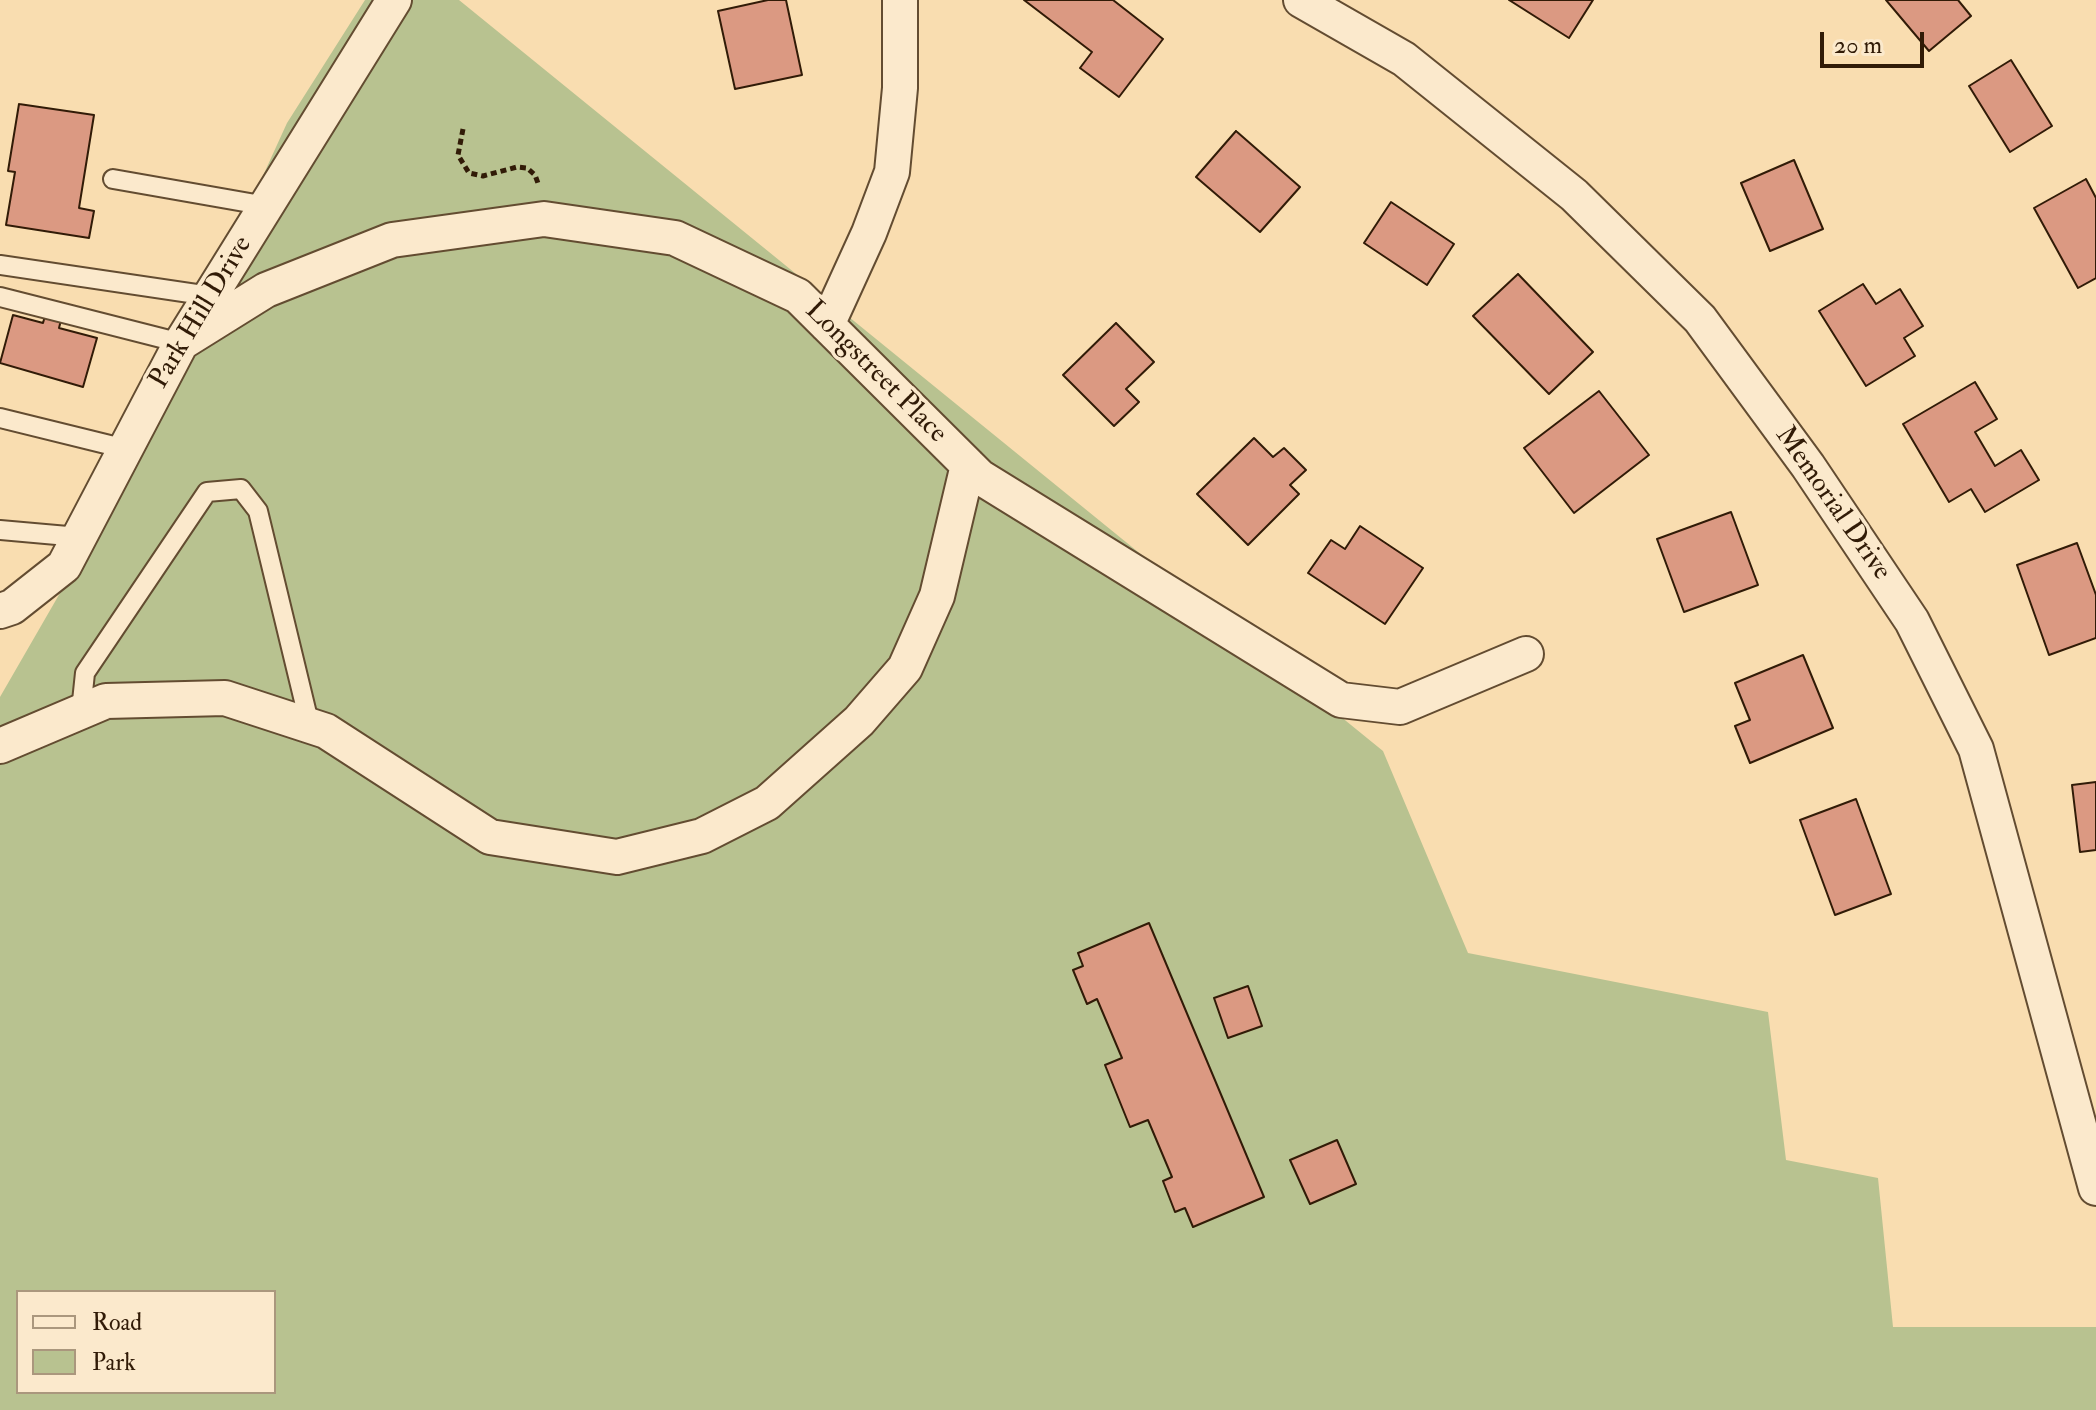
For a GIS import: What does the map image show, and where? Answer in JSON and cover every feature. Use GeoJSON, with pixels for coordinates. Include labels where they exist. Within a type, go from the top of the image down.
{"type":"FeatureCollection","features":[{"type":"Feature","properties":{"kind":"street"},"geometry":{"type":"LineString","coordinates":[[827,325],[869,233],[892,172],[900,88],[900,0]]}},
{"type":"Feature","properties":{"kind":"street","name":"Memorial Drive"},"geometry":{"type":"LineString","coordinates":[[1301,0],[1404,59],[1562,186],[1700,319],[1808,466],[1912,621],[1976,749],[2096,1188]]}},
{"type":"Feature","properties":{"kind":"street","name":"Park Hill Drive"},"geometry":{"type":"LineString","coordinates":[[0,611],[12,607],[64,566],[181,343],[392,1]]}},
{"type":"Feature","properties":{"kind":"street","name":"Longstreet Place"},"geometry":{"type":"LineString","coordinates":[[181,343],[266,290],[392,240],[544,219],[675,238],[798,296],[980,477],[1341,700],[1400,707],[1526,654]]}},
{"type":"Feature","properties":{"kind":"street"},"geometry":{"type":"LineString","coordinates":[[11,741],[106,701],[225,698],[326,731],[490,837],[617,857],[702,836],[767,803],[859,721],[905,668],[937,596],[968,465]]}},
{"type":"Feature","properties":{"kind":"lane"},"geometry":{"type":"LineString","coordinates":[[113,179],[267,206]]}},
{"type":"Feature","properties":{"kind":"lane"},"geometry":{"type":"LineString","coordinates":[[0,265],[210,296]]}},
{"type":"Feature","properties":{"kind":"lane"},"geometry":{"type":"LineString","coordinates":[[0,297],[181,343]]}},
{"type":"Feature","properties":{"kind":"lane"},"geometry":{"type":"LineString","coordinates":[[0,418],[126,449]]}},
{"type":"Feature","properties":{"kind":"lane"},"geometry":{"type":"LineString","coordinates":[[81,711],[85,673],[207,492],[241,489],[258,511],[310,726]]}},
{"type":"Feature","properties":{"kind":"lane"},"geometry":{"type":"LineString","coordinates":[[0,530],[79,537]]}},
{"type":"Feature","properties":{"kind":"path"},"geometry":{"type":"LineString","coordinates":[[463,129],[458,155],[469,173],[483,176],[517,167],[527,168],[535,175],[540,187],[544,219]]}},
{"type":"Feature","properties":{"kind":"green space"},"geometry":{"type":"Polygon","coordinates":[[[365,0],[459,0],[1383,751],[1468,953],[1768,1012],[1786,1160],[1878,1178],[1893,1327],[2096,1327],[2096,1410],[0,1410],[0,697],[120,489],[287,123],[365,0]]]}},
{"type":"Feature","properties":{"kind":"building"},"geometry":{"type":"Polygon","coordinates":[[[768,0],[786,0],[802,75],[735,89],[718,11],[768,0]]]}},
{"type":"Feature","properties":{"kind":"building"},"geometry":{"type":"Polygon","coordinates":[[[1024,0],[1113,0],[1163,39],[1119,97],[1080,68],[1092,52],[1024,0]]]}},
{"type":"Feature","properties":{"kind":"building"},"geometry":{"type":"Polygon","coordinates":[[[1509,0],[1593,0],[1569,38],[1509,0]]]}},
{"type":"Feature","properties":{"kind":"building"},"geometry":{"type":"Polygon","coordinates":[[[1886,0],[1958,0],[1971,16],[1929,51],[1886,0]]]}},
{"type":"Feature","properties":{"kind":"building"},"geometry":{"type":"Polygon","coordinates":[[[2011,60],[2052,126],[2010,152],[1969,86],[2011,60]]]}},
{"type":"Feature","properties":{"kind":"building"},"geometry":{"type":"Polygon","coordinates":[[[19,104],[94,115],[79,208],[94,211],[89,238],[6,225],[15,172],[8,171],[19,104]]]}},
{"type":"Feature","properties":{"kind":"building"},"geometry":{"type":"Polygon","coordinates":[[[1236,131],[1300,187],[1260,232],[1196,177],[1236,131]]]}},
{"type":"Feature","properties":{"kind":"building"},"geometry":{"type":"Polygon","coordinates":[[[1794,160],[1823,229],[1770,251],[1741,183],[1794,160]]]}},
{"type":"Feature","properties":{"kind":"building"},"geometry":{"type":"Polygon","coordinates":[[[2086,179],[2096,198],[2096,278],[2078,288],[2034,208],[2086,179]]]}},
{"type":"Feature","properties":{"kind":"building"},"geometry":{"type":"Polygon","coordinates":[[[1391,202],[1454,244],[1427,285],[1364,243],[1391,202]]]}},
{"type":"Feature","properties":{"kind":"building"},"geometry":{"type":"Polygon","coordinates":[[[1518,274],[1593,352],[1549,394],[1473,316],[1518,274]]]}},
{"type":"Feature","properties":{"kind":"building"},"geometry":{"type":"Polygon","coordinates":[[[1863,284],[1876,304],[1900,289],[1923,326],[1904,338],[1915,356],[1866,386],[1819,311],[1863,284]]]}},
{"type":"Feature","properties":{"kind":"building"},"geometry":{"type":"Polygon","coordinates":[[[13,315],[43,323],[45,316],[61,320],[59,328],[97,338],[83,387],[0,363],[13,315]]]}},
{"type":"Feature","properties":{"kind":"building"},"geometry":{"type":"Polygon","coordinates":[[[1116,323],[1154,362],[1126,389],[1139,402],[1114,426],[1063,375],[1116,323]]]}},
{"type":"Feature","properties":{"kind":"building"},"geometry":{"type":"Polygon","coordinates":[[[1975,382],[1997,419],[1975,432],[1995,466],[2021,450],[2039,480],[1985,512],[1971,489],[1949,502],[1903,424],[1975,382]]]}},
{"type":"Feature","properties":{"kind":"building"},"geometry":{"type":"Polygon","coordinates":[[[1599,391],[1649,455],[1574,513],[1524,448],[1599,391]]]}},
{"type":"Feature","properties":{"kind":"building"},"geometry":{"type":"Polygon","coordinates":[[[1254,438],[1273,457],[1284,448],[1306,470],[1290,485],[1299,494],[1248,545],[1197,494],[1254,438]]]}},
{"type":"Feature","properties":{"kind":"building"},"geometry":{"type":"Polygon","coordinates":[[[1731,512],[1758,585],[1684,612],[1657,539],[1731,512]]]}},
{"type":"Feature","properties":{"kind":"building"},"geometry":{"type":"Polygon","coordinates":[[[1360,526],[1423,568],[1385,624],[1308,573],[1331,540],[1345,549],[1360,526]]]}},
{"type":"Feature","properties":{"kind":"building"},"geometry":{"type":"Polygon","coordinates":[[[2077,543],[2096,595],[2096,638],[2049,655],[2017,565],[2077,543]]]}},
{"type":"Feature","properties":{"kind":"building"},"geometry":{"type":"Polygon","coordinates":[[[1803,655],[1833,728],[1750,763],[1735,726],[1750,720],[1735,683],[1803,655]]]}},
{"type":"Feature","properties":{"kind":"building"},"geometry":{"type":"Polygon","coordinates":[[[2096,782],[2096,850],[2080,852],[2072,785],[2096,782]]]}},
{"type":"Feature","properties":{"kind":"building"},"geometry":{"type":"Polygon","coordinates":[[[1856,799],[1891,894],[1835,915],[1800,820],[1856,799]]]}},
{"type":"Feature","properties":{"kind":"building"},"geometry":{"type":"Polygon","coordinates":[[[1149,923],[1264,1197],[1193,1227],[1185,1208],[1175,1212],[1163,1181],[1172,1177],[1148,1120],[1130,1127],[1105,1065],[1122,1058],[1097,999],[1087,1004],[1073,970],[1083,966],[1078,953],[1149,923]]]}},
{"type":"Feature","properties":{"kind":"building"},"geometry":{"type":"Polygon","coordinates":[[[1248,986],[1262,1026],[1228,1038],[1214,998],[1248,986]]]}},
{"type":"Feature","properties":{"kind":"building"},"geometry":{"type":"Polygon","coordinates":[[[1337,1140],[1356,1184],[1310,1204],[1290,1160],[1337,1140]]]}}]}
